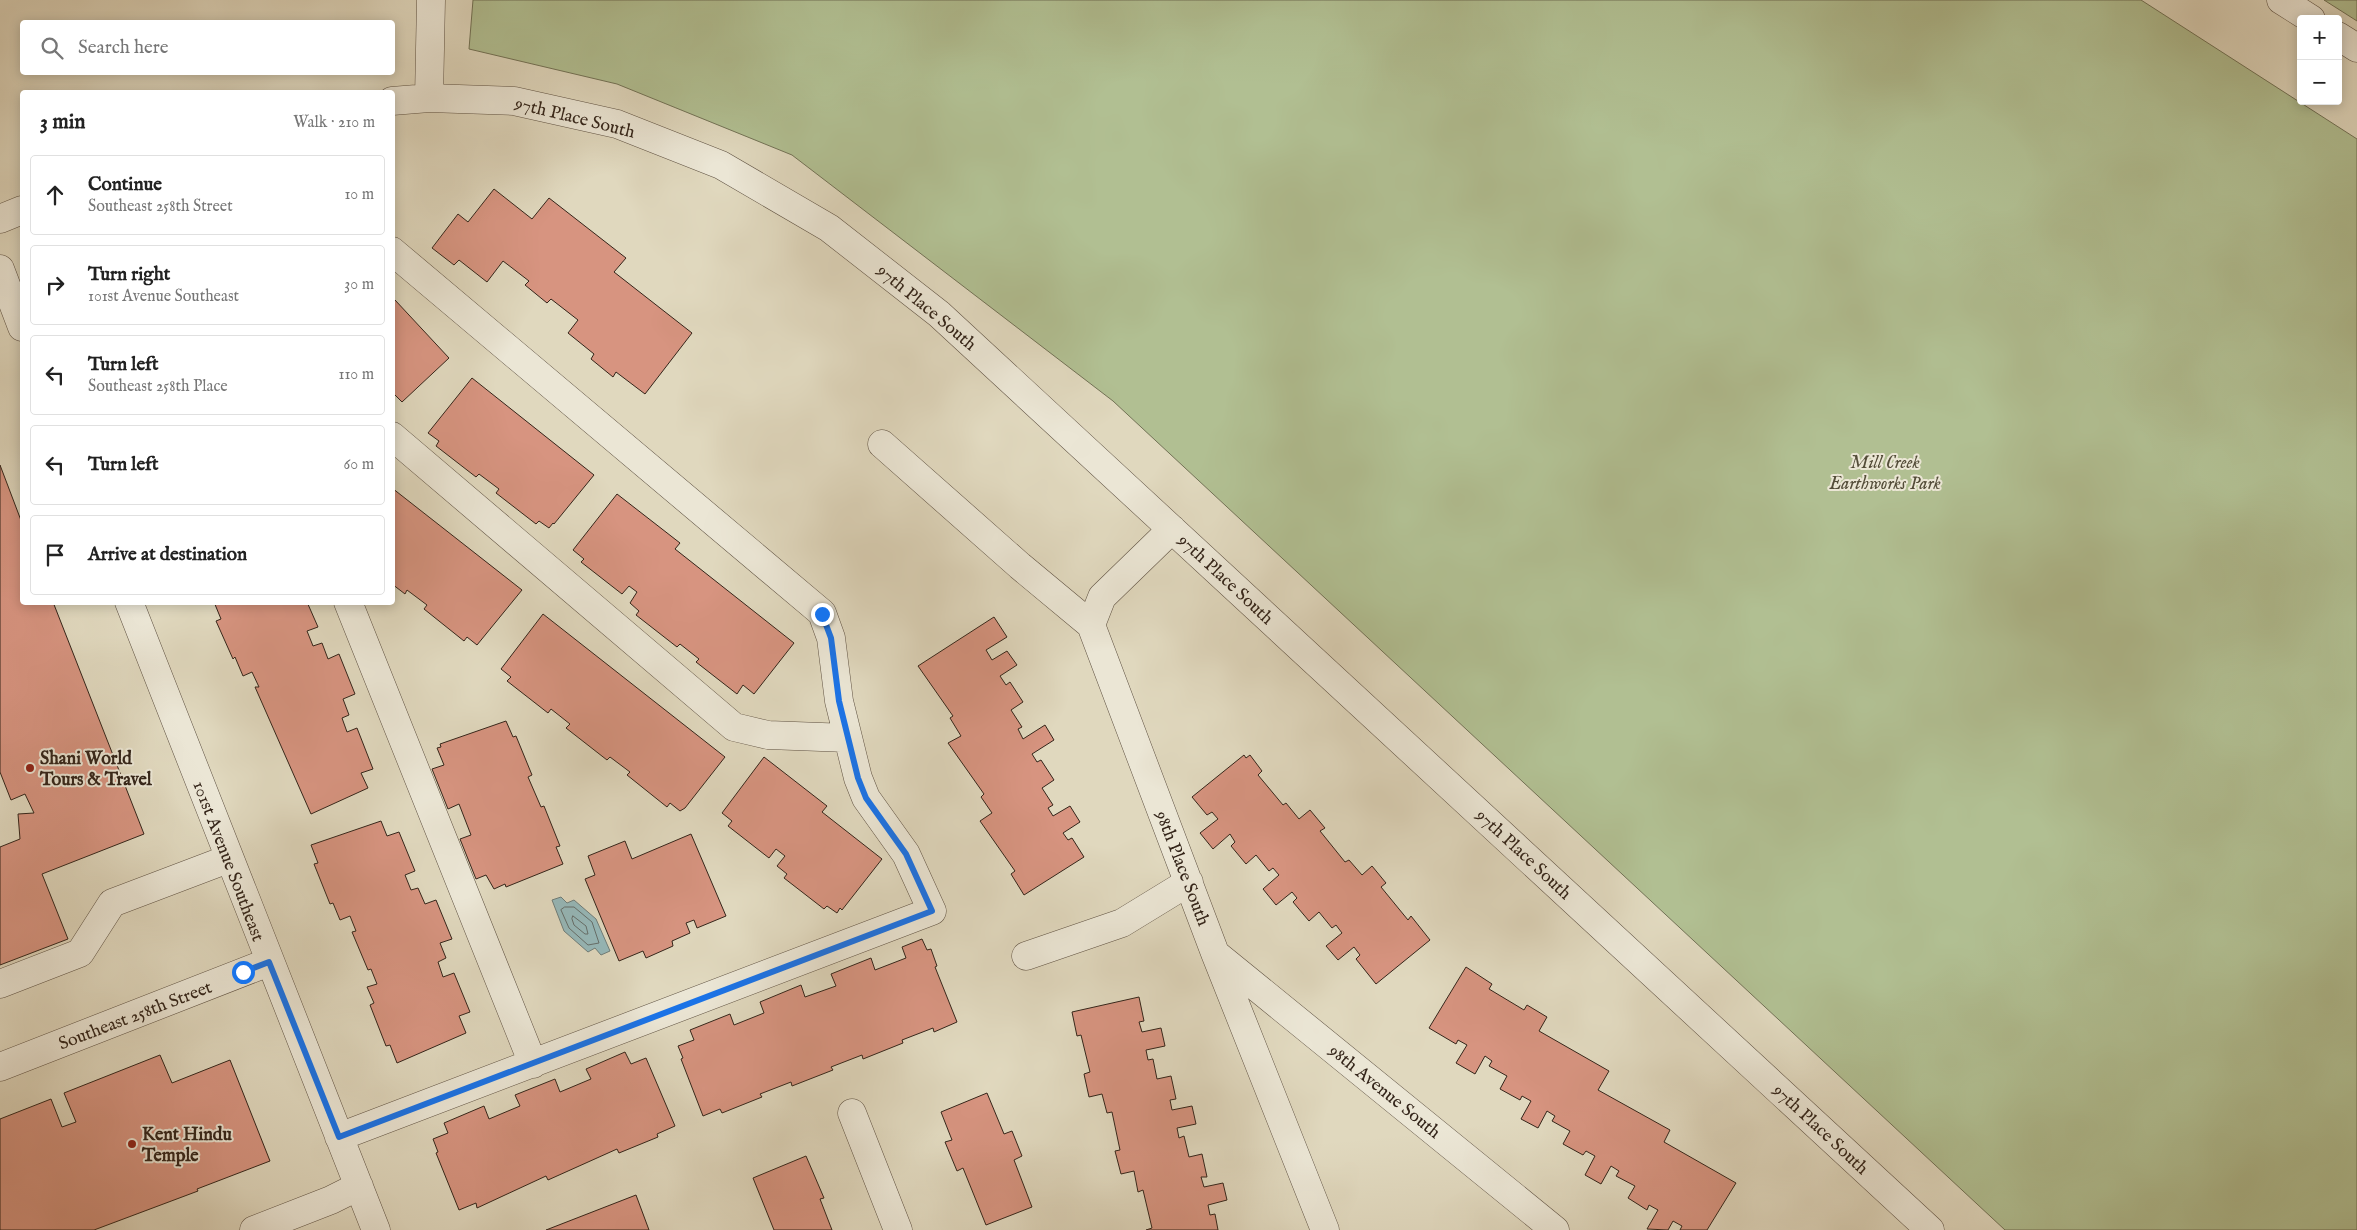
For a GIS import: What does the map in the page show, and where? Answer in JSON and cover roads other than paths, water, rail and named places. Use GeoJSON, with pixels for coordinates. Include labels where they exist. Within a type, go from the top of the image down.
{"type":"FeatureCollection","features":[{"type":"Feature","properties":{"kind":"street"},"geometry":{"type":"LineString","coordinates":[[429,98],[431,0]]}},
{"type":"Feature","properties":{"kind":"street"},"geometry":{"type":"LineString","coordinates":[[2281,0],[2305,15]]}},
{"type":"Feature","properties":{"kind":"street"},"geometry":{"type":"LineString","coordinates":[[2342,39],[2357,48]]}},
{"type":"Feature","properties":{"kind":"street","name":"97th Place South"},"geometry":{"type":"LineString","coordinates":[[395,101],[429,98],[514,101],[617,124],[721,165],[829,228],[939,314],[1930,1230]]}},
{"type":"Feature","properties":{"kind":"street"},"geometry":{"type":"LineString","coordinates":[[0,219],[20,211]]}},
{"type":"Feature","properties":{"kind":"street"},"geometry":{"type":"LineString","coordinates":[[339,1137],[932,911],[906,854],[866,798],[839,701],[831,638],[822,614],[395,254]]}},
{"type":"Feature","properties":{"kind":"street"},"geometry":{"type":"LineString","coordinates":[[0,269],[20,322]]}},
{"type":"Feature","properties":{"kind":"street"},"geometry":{"type":"LineString","coordinates":[[395,439],[734,727],[768,735],[848,738]]}},
{"type":"Feature","properties":{"kind":"street"},"geometry":{"type":"LineString","coordinates":[[882,444],[1020,566],[1091,625],[1102,597],[1172,529]]}},
{"type":"Feature","properties":{"kind":"street","name":"101st Avenue Southeast"},"geometry":{"type":"LineString","coordinates":[[130,605],[228,859],[376,1230]]}},
{"type":"Feature","properties":{"kind":"street"},"geometry":{"type":"LineString","coordinates":[[349,605],[534,1064]]}},
{"type":"Feature","properties":{"kind":"street","name":"98th Place South"},"geometry":{"type":"LineString","coordinates":[[1091,625],[1215,953],[1325,1230]]}},
{"type":"Feature","properties":{"kind":"street"},"geometry":{"type":"LineString","coordinates":[[0,984],[80,952],[112,903],[228,859]]}},
{"type":"Feature","properties":{"kind":"street"},"geometry":{"type":"LineString","coordinates":[[1026,956],[1122,923],[1189,882]]}},
{"type":"Feature","properties":{"kind":"street","name":"98th Avenue South"},"geometry":{"type":"LineString","coordinates":[[1215,953],[1555,1230]]}},
{"type":"Feature","properties":{"kind":"street","name":"Southeast 258th Street"},"geometry":{"type":"LineString","coordinates":[[0,1067],[269,962]]}},
{"type":"Feature","properties":{"kind":"street"},"geometry":{"type":"LineString","coordinates":[[852,1113],[898,1230]]}},
{"type":"Feature","properties":{"kind":"street"},"geometry":{"type":"LineString","coordinates":[[265,1228],[359,1186]]}},
{"type":"Feature","properties":{"kind":"water"},"geometry":{"type":"Polygon","coordinates":[[[561,897],[567,903],[574,900],[596,919],[610,951],[601,955],[595,948],[588,952],[564,931],[552,900],[561,897]]]}},
{"type":"Feature","properties":{"kind":"place","name":"Shani World Tours & Travel"},"geometry":{"type":"Point","coordinates":[30,768]}},
{"type":"Feature","properties":{"kind":"place","name":"Kent Hindu Temple"},"geometry":{"type":"Point","coordinates":[132,1144]}},
{"type":"Feature","properties":{"kind":"park label","name":"Mill Creek Earthworks Park"},"geometry":{"type":"Point","coordinates":[1885,472]}}]}
